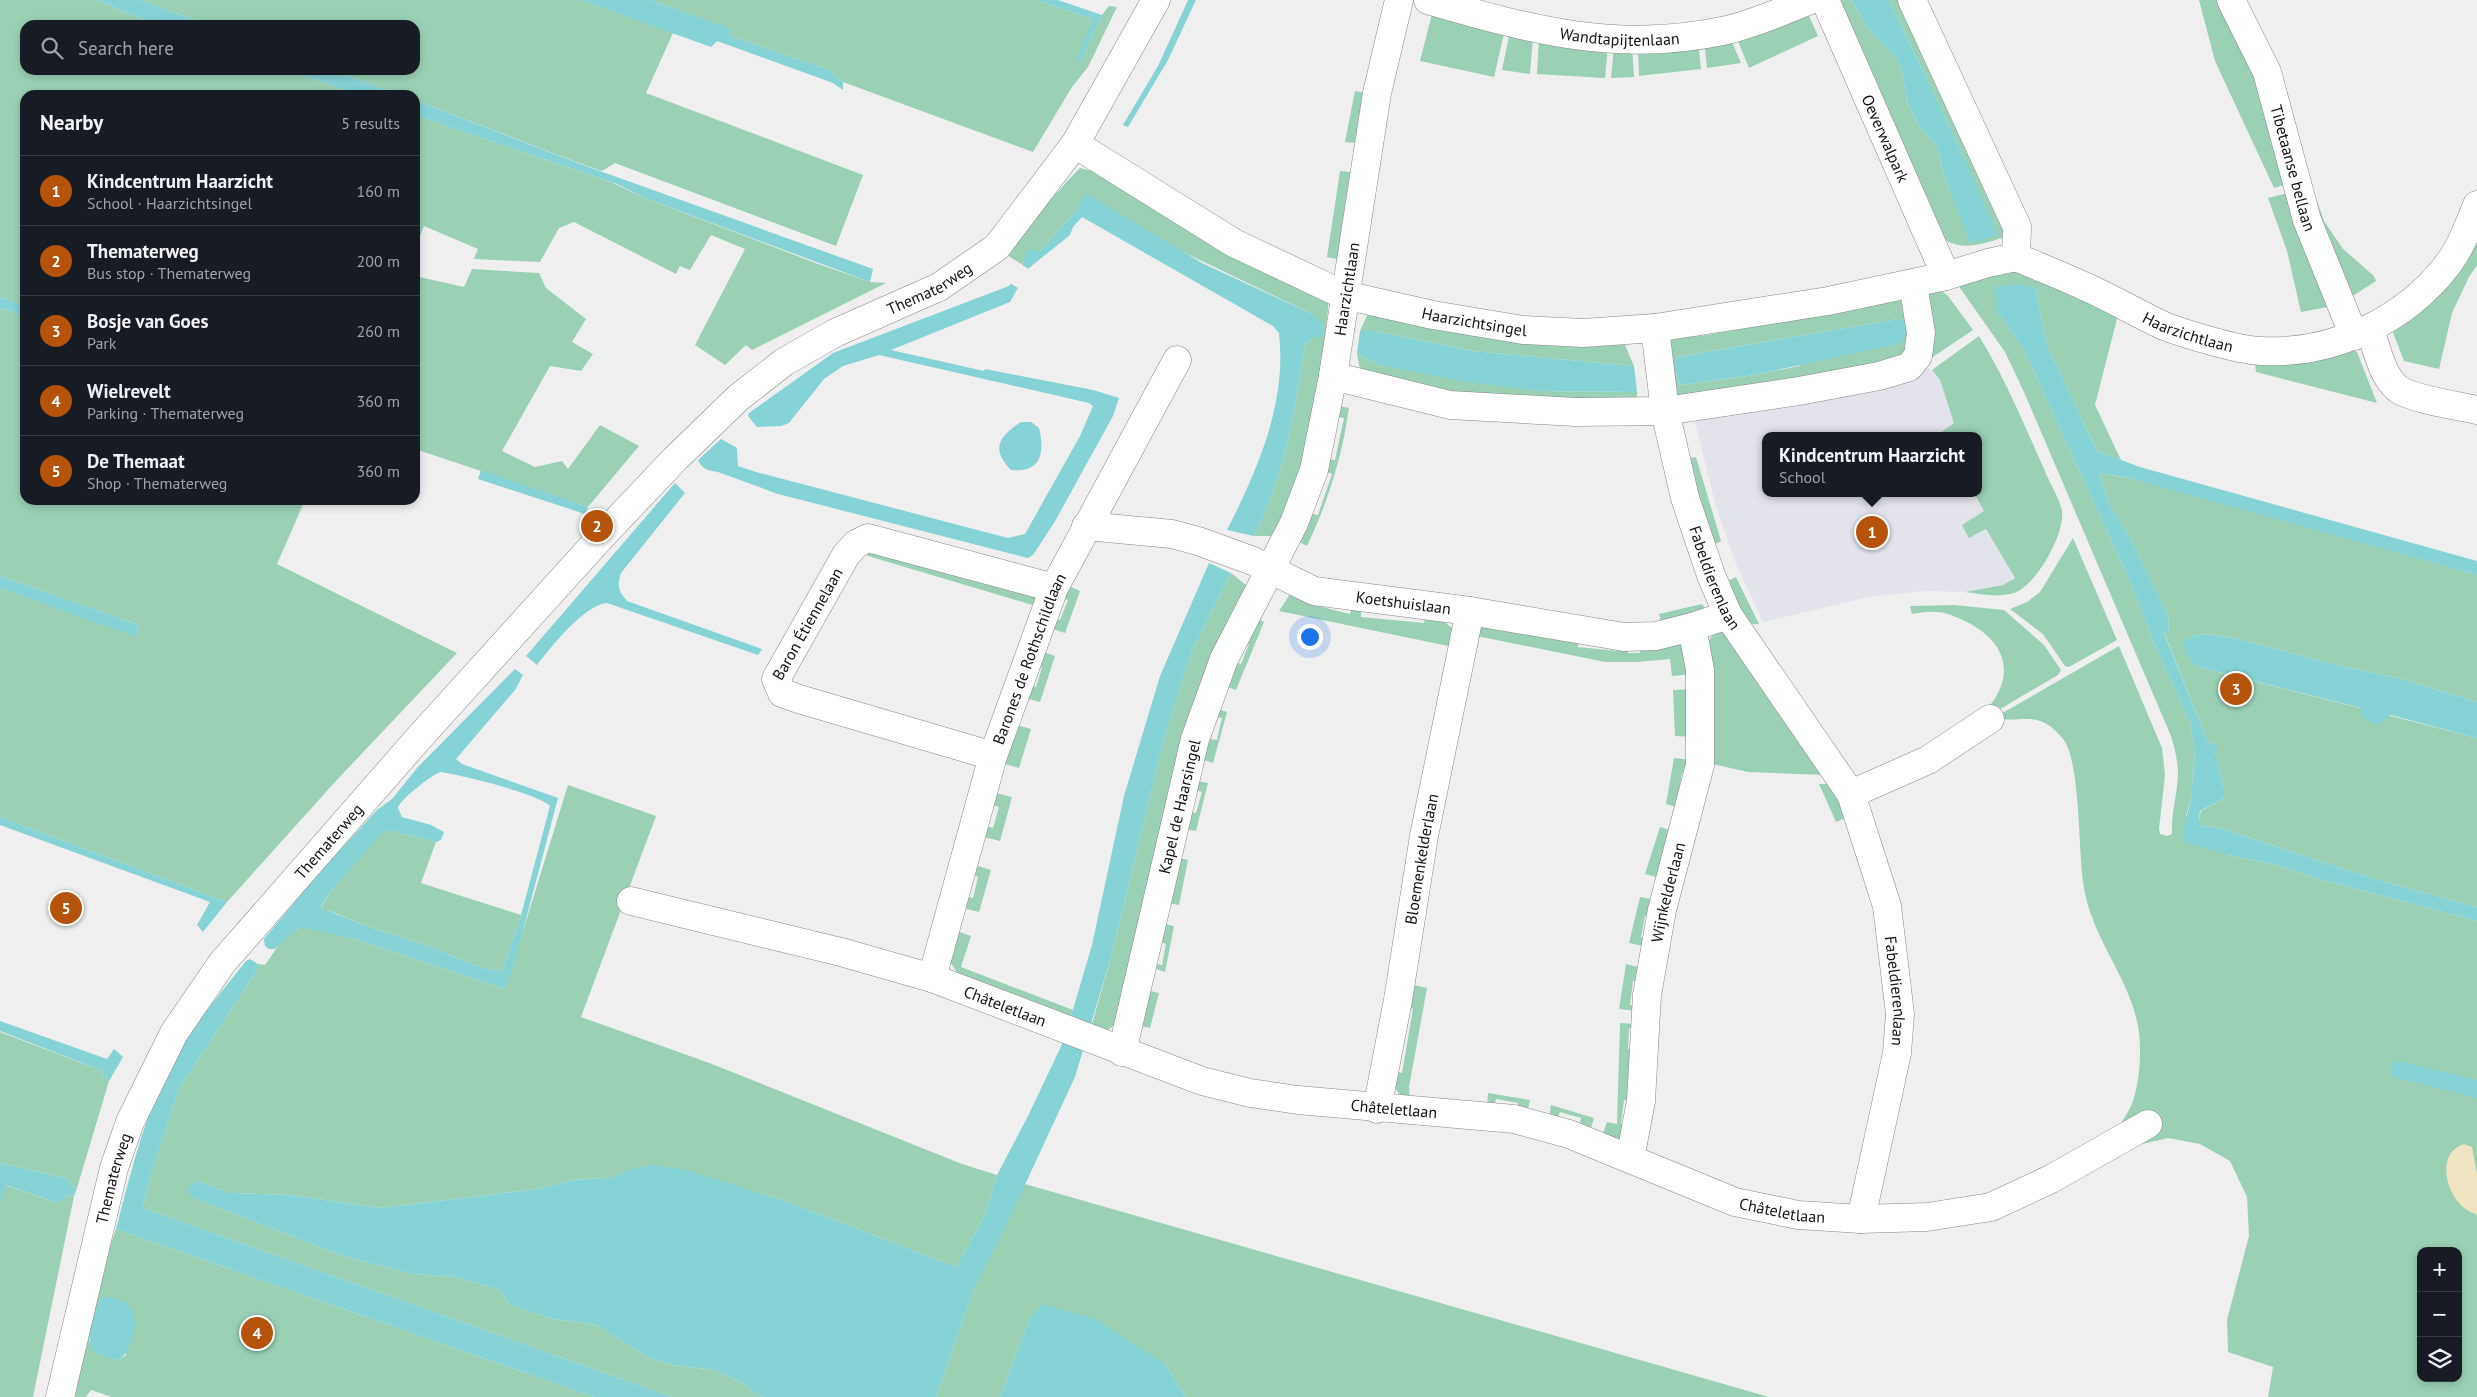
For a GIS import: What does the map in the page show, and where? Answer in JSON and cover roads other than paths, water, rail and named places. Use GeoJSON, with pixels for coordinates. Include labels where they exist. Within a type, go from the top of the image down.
{"type":"FeatureCollection","features":[{"type":"Feature","properties":{"kind":"street","name":"Thematerweg"},"geometry":{"type":"LineString","coordinates":[[60,1397],[114,1168],[130,1122],[174,1033],[222,963],[418,739],[600,538],[675,459],[738,398],[784,362],[835,333],[940,287],[997,247],[1075,144],[1156,0]]}},
{"type":"Feature","properties":{"kind":"street","name":"Haarzichtlaan"},"geometry":{"type":"LineString","coordinates":[[1261,566],[1294,523],[1314,470],[1333,376],[1344,295],[1377,94],[1399,0]]}},
{"type":"Feature","properties":{"kind":"street","name":"Wandtapijtenlaan"},"geometry":{"type":"LineString","coordinates":[[1428,0],[1505,22],[1561,34],[1595,39],[1636,41],[1680,38],[1729,29],[1776,14],[1810,0]]}},
{"type":"Feature","properties":{"kind":"street","name":"Oeverwalpark"},"geometry":{"type":"LineString","coordinates":[[1826,0],[1946,276]]}},
{"type":"Feature","properties":{"kind":"street"},"geometry":{"type":"LineString","coordinates":[[1912,0],[2017,227],[2016,257]]}},
{"type":"Feature","properties":{"kind":"street","name":"Tibetaanse bellaan"},"geometry":{"type":"LineString","coordinates":[[2231,0],[2267,72],[2307,220],[2362,333]]}},
{"type":"Feature","properties":{"kind":"street","name":"Haarzichtsingel"},"geometry":{"type":"LineString","coordinates":[[1075,144],[1234,243],[1344,295],[1433,315],[1523,330],[1583,333],[1655,328],[1828,301],[1913,284],[2016,257]]}},
{"type":"Feature","properties":{"kind":"street","name":"Haarzichtlaan"},"geometry":{"type":"LineString","coordinates":[[2016,257],[2085,286],[2165,326],[2208,339],[2259,351],[2304,348],[2362,333],[2401,310],[2428,287],[2450,262],[2477,205]]}},
{"type":"Feature","properties":{"kind":"street"},"geometry":{"type":"LineString","coordinates":[[1333,376],[1450,405],[1576,412],[1665,411],[1799,391],[1879,376],[1909,367],[1918,356],[1921,333],[1913,284]]}},
{"type":"Feature","properties":{"kind":"street","name":"Fabeldierenlaan"},"geometry":{"type":"LineString","coordinates":[[1655,328],[1665,411],[1685,498],[1711,575],[1728,615],[1851,794],[1887,906],[1900,1014],[1897,1053],[1861,1219]]}},
{"type":"Feature","properties":{"kind":"street"},"geometry":{"type":"LineString","coordinates":[[2362,333],[2385,372],[2399,389],[2418,397],[2477,410]]}},
{"type":"Feature","properties":{"kind":"street","name":"Barones de Rothschildlaan"},"geometry":{"type":"LineString","coordinates":[[932,978],[993,756],[1054,588],[1177,360]]}},
{"type":"Feature","properties":{"kind":"street","name":"Koetshuislaan"},"geometry":{"type":"LineString","coordinates":[[1086,526],[1172,534],[1261,566],[1314,591],[1470,611],[1624,637],[1656,636],[1728,615]]}},
{"type":"Feature","properties":{"kind":"street","name":"Baron Étiennelaan"},"geometry":{"type":"LineString","coordinates":[[993,756],[782,693],[776,679],[846,555],[856,544],[868,538],[1054,588]]}},
{"type":"Feature","properties":{"kind":"street","name":"Kapel de Haarsingel"},"geometry":{"type":"LineString","coordinates":[[1122,1052],[1195,739],[1261,566]]}},
{"type":"Feature","properties":{"kind":"street","name":"Bloemenkelderlaan"},"geometry":{"type":"LineString","coordinates":[[1377,1109],[1398,1000],[1424,836],[1470,611]]}},
{"type":"Feature","properties":{"kind":"street","name":"Wijnkelderlaan"},"geometry":{"type":"LineString","coordinates":[[1630,1160],[1641,1101],[1648,985],[1662,910],[1700,765],[1700,670],[1692,627]]}},
{"type":"Feature","properties":{"kind":"street"},"geometry":{"type":"LineString","coordinates":[[1851,794],[1928,760],[1990,719]]}},
{"type":"Feature","properties":{"kind":"street","name":"Châteletlaan"},"geometry":{"type":"LineString","coordinates":[[631,901],[841,952],[932,978],[1202,1081],[1250,1093],[1377,1109],[1514,1119],[1569,1134],[1734,1202],[1798,1215],[1861,1219],[1927,1217],[1991,1207],[2051,1179],[2148,1124]]}},
{"type":"Feature","properties":{"kind":"water"},"geometry":{"type":"Polygon","coordinates":[[[97,0],[140,0],[195,20],[145,20],[97,0]]]}},
{"type":"Feature","properties":{"kind":"water"},"geometry":{"type":"Polygon","coordinates":[[[580,0],[650,0],[732,29],[730,36],[827,69],[843,82],[843,90],[833,83],[717,41],[711,47],[580,0]]]}},
{"type":"Feature","properties":{"kind":"water"},"geometry":{"type":"Polygon","coordinates":[[[1036,0],[1058,0],[1102,15],[1080,63],[1075,62],[1093,19],[1036,0]]]}},
{"type":"Feature","properties":{"kind":"water"},"geometry":{"type":"Polygon","coordinates":[[[1188,0],[1196,0],[1168,60],[1128,127],[1123,125],[1158,66],[1188,0]]]}},
{"type":"Feature","properties":{"kind":"water"},"geometry":{"type":"Polygon","coordinates":[[[1851,0],[1889,0],[1958,144],[1998,235],[1970,243],[1944,176],[1937,146],[1919,127],[1907,101],[1902,71],[1896,58],[1869,30],[1851,0]]]}},
{"type":"Feature","properties":{"kind":"water"},"geometry":{"type":"Polygon","coordinates":[[[303,75],[346,75],[386,90],[345,90],[303,75]]]}},
{"type":"Feature","properties":{"kind":"water"},"geometry":{"type":"Polygon","coordinates":[[[420,102],[575,162],[873,269],[870,282],[645,198],[617,184],[420,117],[420,102]]]}},
{"type":"Feature","properties":{"kind":"water"},"geometry":{"type":"Polygon","coordinates":[[[1087,194],[1202,263],[1312,314],[1323,323],[1323,336],[1312,339],[1305,344],[1292,419],[1281,466],[1274,489],[1254,536],[1227,530],[1249,483],[1268,435],[1279,385],[1279,333],[1273,326],[1082,217],[1073,227],[1070,235],[1029,268],[1010,302],[891,350],[984,371],[985,369],[1093,390],[1119,398],[1113,416],[1054,523],[1033,555],[1028,558],[778,494],[709,470],[699,463],[698,460],[721,439],[737,448],[738,466],[756,472],[1008,538],[1025,534],[1080,436],[1093,406],[1089,403],[879,355],[843,366],[824,379],[789,423],[781,426],[757,427],[748,416],[749,413],[833,353],[1009,286],[1023,265],[1026,250],[1040,251],[1077,210],[1079,202],[1087,194]]]}},
{"type":"Feature","properties":{"kind":"water"},"geometry":{"type":"Polygon","coordinates":[[[2017,284],[2036,288],[2046,343],[2097,451],[2140,467],[2477,561],[2477,575],[2129,478],[2099,473],[2110,505],[2129,536],[2168,615],[2169,633],[2164,633],[2208,742],[2218,745],[2218,751],[2215,751],[2225,792],[2223,799],[2200,811],[2199,820],[2202,826],[2220,828],[2381,881],[2477,907],[2477,921],[2323,880],[2273,864],[2228,855],[2184,842],[2184,827],[2191,799],[2195,754],[2190,722],[2154,644],[2133,588],[2024,350],[2000,315],[1997,316],[1996,306],[1998,305],[1993,287],[2017,284]]]}},
{"type":"Feature","properties":{"kind":"water"},"geometry":{"type":"Polygon","coordinates":[[[0,297],[20,304],[20,314],[0,308],[0,297]]]}},
{"type":"Feature","properties":{"kind":"water"},"geometry":{"type":"Polygon","coordinates":[[[1898,319],[1904,321],[1908,335],[1905,340],[1898,344],[1754,375],[1680,385],[1676,373],[1676,357],[1898,319]]]}},
{"type":"Feature","properties":{"kind":"water"},"geometry":{"type":"Polygon","coordinates":[[[1360,331],[1374,331],[1473,351],[1634,366],[1637,392],[1540,391],[1467,382],[1379,365],[1357,354],[1360,331]]]}},
{"type":"Feature","properties":{"kind":"water"},"geometry":{"type":"Polygon","coordinates":[[[1021,422],[1031,422],[1039,428],[1041,453],[1035,465],[1021,470],[1011,470],[1001,456],[1000,444],[1002,438],[1021,422]]]}},
{"type":"Feature","properties":{"kind":"water"},"geometry":{"type":"Polygon","coordinates":[[[481,470],[588,507],[585,514],[478,479],[481,470]]]}},
{"type":"Feature","properties":{"kind":"water"},"geometry":{"type":"Polygon","coordinates":[[[675,483],[685,493],[621,573],[619,581],[620,591],[627,601],[762,649],[758,655],[607,603],[588,611],[578,619],[559,638],[537,665],[526,656],[675,483]]]}},
{"type":"Feature","properties":{"kind":"water"},"geometry":{"type":"Polygon","coordinates":[[[1209,563],[1231,573],[1192,651],[1166,731],[1111,957],[1075,1077],[1003,1232],[974,1289],[936,1397],[763,1397],[740,1382],[715,1370],[672,1365],[649,1358],[597,1325],[554,1319],[510,1305],[500,1290],[456,1277],[412,1274],[340,1255],[191,1197],[188,1191],[189,1187],[196,1181],[230,1193],[290,1195],[380,1208],[538,1189],[573,1180],[614,1177],[627,1170],[652,1165],[686,1170],[785,1201],[956,1267],[984,1217],[997,1175],[1028,1116],[1064,1040],[1092,945],[1124,796],[1160,676],[1209,563]]]}},
{"type":"Feature","properties":{"kind":"water"},"geometry":{"type":"Polygon","coordinates":[[[0,576],[139,625],[136,637],[0,588],[0,576]]]}},
{"type":"Feature","properties":{"kind":"water"},"geometry":{"type":"Polygon","coordinates":[[[2205,634],[2235,638],[2336,665],[2398,678],[2477,702],[2477,738],[2390,715],[2378,725],[2363,718],[2361,708],[2195,666],[2186,652],[2184,641],[2186,637],[2188,640],[2192,636],[2205,634]]]}},
{"type":"Feature","properties":{"kind":"water"},"geometry":{"type":"Polygon","coordinates":[[[515,669],[523,675],[515,690],[456,759],[462,764],[558,798],[516,957],[505,989],[355,939],[304,928],[297,929],[275,949],[269,949],[265,946],[264,939],[318,874],[377,810],[392,799],[418,767],[515,669]],[[440,772],[430,778],[410,794],[398,808],[402,817],[431,825],[444,832],[441,840],[436,842],[388,830],[383,832],[332,890],[321,906],[323,911],[329,911],[475,965],[502,971],[521,915],[550,806],[543,801],[515,790],[440,772]]]}},
{"type":"Feature","properties":{"kind":"water"},"geometry":{"type":"Polygon","coordinates":[[[0,817],[227,902],[203,932],[197,925],[210,902],[0,825],[0,817]]]}},
{"type":"Feature","properties":{"kind":"water"},"geometry":{"type":"Polygon","coordinates":[[[250,959],[258,964],[258,969],[179,1089],[150,1178],[143,1208],[672,1397],[594,1397],[116,1229],[142,1136],[170,1066],[200,1019],[246,961],[250,959]]]}},
{"type":"Feature","properties":{"kind":"water"},"geometry":{"type":"Polygon","coordinates":[[[0,1021],[107,1059],[114,1049],[123,1057],[109,1081],[102,1076],[103,1071],[0,1031],[0,1021]]]}},
{"type":"Feature","properties":{"kind":"water"},"geometry":{"type":"Polygon","coordinates":[[[2398,1061],[2477,1080],[2477,1098],[2394,1077],[2390,1072],[2392,1063],[2398,1061]]]}},
{"type":"Feature","properties":{"kind":"water"},"geometry":{"type":"Polygon","coordinates":[[[0,1163],[69,1179],[71,1186],[77,1188],[74,1196],[69,1194],[58,1203],[6,1185],[0,1202],[0,1163]]]}},
{"type":"Feature","properties":{"kind":"water"},"geometry":{"type":"Polygon","coordinates":[[[105,1297],[123,1300],[133,1312],[135,1324],[130,1345],[119,1360],[96,1353],[90,1342],[91,1328],[99,1300],[105,1297]]]}},
{"type":"Feature","properties":{"kind":"water"},"geometry":{"type":"Polygon","coordinates":[[[1043,1304],[1095,1319],[1165,1364],[1186,1397],[1000,1397],[1030,1317],[1043,1304]]]}},
{"type":"Feature","properties":{"kind":"place","name":"Thematerweg"},"geometry":{"type":"Point","coordinates":[597,526]}},
{"type":"Feature","properties":{"kind":"place","name":"Kindcentrum Haarzicht"},"geometry":{"type":"Point","coordinates":[1872,532]}},
{"type":"Feature","properties":{"kind":"place","name":"Bosje van Goes"},"geometry":{"type":"Point","coordinates":[2236,689]}},
{"type":"Feature","properties":{"kind":"place","name":"De Themaat"},"geometry":{"type":"Point","coordinates":[66,908]}},
{"type":"Feature","properties":{"kind":"place","name":"Wielrevelt"},"geometry":{"type":"Point","coordinates":[257,1333]}}]}
